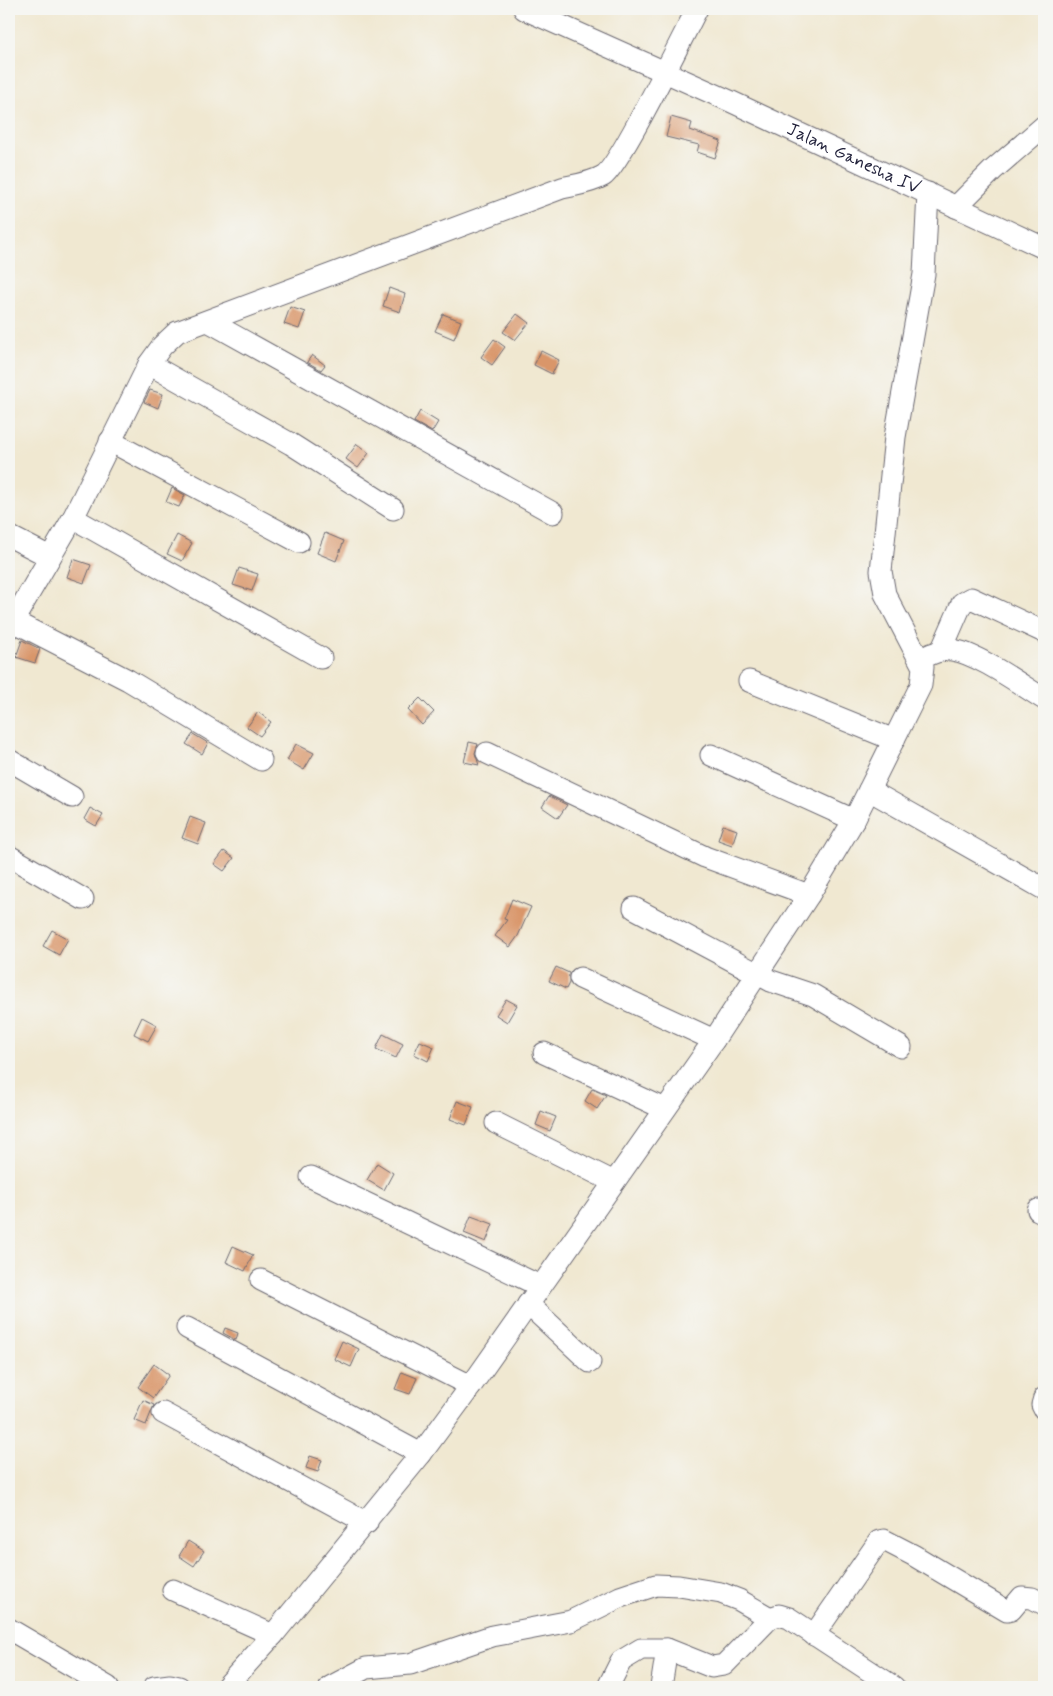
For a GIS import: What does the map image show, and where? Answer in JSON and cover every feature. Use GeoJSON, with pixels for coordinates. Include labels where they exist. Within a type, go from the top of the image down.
{"type":"FeatureCollection","features":[{"type":"Feature","properties":{"kind":"street","name":"Jalan Ganesha IV"},"geometry":{"type":"LineString","coordinates":[[524,9],[928,193],[1044,248]]}},
{"type":"Feature","properties":{"kind":"street"},"geometry":{"type":"LineString","coordinates":[[261,760],[128,680],[11,625],[73,518],[149,364],[162,346],[177,332],[562,188],[603,176],[610,169],[626,142],[697,9]]}},
{"type":"Feature","properties":{"kind":"street"},"geometry":{"type":"LineString","coordinates":[[956,207],[993,170],[1044,126]]}},
{"type":"Feature","properties":{"kind":"street"},"geometry":{"type":"LineString","coordinates":[[226,1687],[273,1635],[367,1523],[421,1454],[471,1386],[714,1040],[809,895],[854,820],[921,685],[923,667],[885,594],[881,571],[895,437],[924,274],[928,193]]}},
{"type":"Feature","properties":{"kind":"street"},"geometry":{"type":"LineString","coordinates":[[208,322],[553,512]]}},
{"type":"Feature","properties":{"kind":"street"},"geometry":{"type":"LineString","coordinates":[[149,364],[291,444],[393,509]]}},
{"type":"Feature","properties":{"kind":"street"},"geometry":{"type":"LineString","coordinates":[[110,441],[298,542]]}},
{"type":"Feature","properties":{"kind":"street"},"geometry":{"type":"LineString","coordinates":[[73,518],[321,658]]}},
{"type":"Feature","properties":{"kind":"street"},"geometry":{"type":"LineString","coordinates":[[9,536],[50,557]]}},
{"type":"Feature","properties":{"kind":"street"},"geometry":{"type":"LineString","coordinates":[[941,651],[962,603],[971,598],[1044,632]]}},
{"type":"Feature","properties":{"kind":"street"},"geometry":{"type":"LineString","coordinates":[[920,659],[941,651],[951,650],[971,656],[1044,699]]}},
{"type":"Feature","properties":{"kind":"street"},"geometry":{"type":"LineString","coordinates":[[749,681],[894,740]]}},
{"type":"Feature","properties":{"kind":"street"},"geometry":{"type":"LineString","coordinates":[[487,753],[705,857],[809,895]]}},
{"type":"Feature","properties":{"kind":"street"},"geometry":{"type":"LineString","coordinates":[[711,755],[854,820]]}},
{"type":"Feature","properties":{"kind":"street"},"geometry":{"type":"LineString","coordinates":[[9,760],[72,797]]}},
{"type":"Feature","properties":{"kind":"street"},"geometry":{"type":"LineString","coordinates":[[869,790],[1044,889]]}},
{"type":"Feature","properties":{"kind":"street"},"geometry":{"type":"LineString","coordinates":[[9,856],[83,899]]}},
{"type":"Feature","properties":{"kind":"street"},"geometry":{"type":"LineString","coordinates":[[634,908],[772,981],[813,995],[901,1047]]}},
{"type":"Feature","properties":{"kind":"street"},"geometry":{"type":"LineString","coordinates":[[580,978],[714,1040]]}},
{"type":"Feature","properties":{"kind":"street"},"geometry":{"type":"LineString","coordinates":[[544,1052],[665,1109]]}},
{"type":"Feature","properties":{"kind":"street"},"geometry":{"type":"LineString","coordinates":[[496,1123],[614,1182]]}},
{"type":"Feature","properties":{"kind":"street"},"geometry":{"type":"LineString","coordinates":[[311,1177],[540,1286]]}},
{"type":"Feature","properties":{"kind":"street"},"geometry":{"type":"LineString","coordinates":[[261,1280],[471,1386]]}},
{"type":"Feature","properties":{"kind":"street"},"geometry":{"type":"LineString","coordinates":[[528,1304],[590,1362]]}},
{"type":"Feature","properties":{"kind":"street"},"geometry":{"type":"LineString","coordinates":[[187,1328],[421,1454]]}},
{"type":"Feature","properties":{"kind":"street"},"geometry":{"type":"LineString","coordinates":[[1044,1398],[1042,1405],[1044,1409]]}},
{"type":"Feature","properties":{"kind":"street"},"geometry":{"type":"LineString","coordinates":[[163,1413],[367,1523]]}},
{"type":"Feature","properties":{"kind":"street"},"geometry":{"type":"LineString","coordinates":[[814,1635],[878,1541],[884,1540],[913,1555],[1007,1611],[1011,1610],[1022,1597],[1032,1598],[1044,1604]]}},
{"type":"Feature","properties":{"kind":"street"},"geometry":{"type":"LineString","coordinates":[[330,1687],[366,1668],[410,1664],[492,1636],[571,1621],[620,1597],[656,1585],[679,1586],[721,1593],[740,1600],[770,1618]]}},
{"type":"Feature","properties":{"kind":"street"},"geometry":{"type":"LineString","coordinates":[[172,1590],[273,1635]]}},
{"type":"Feature","properties":{"kind":"street"},"geometry":{"type":"LineString","coordinates":[[608,1687],[621,1661],[630,1654],[647,1648],[667,1649],[712,1667],[724,1665],[770,1618],[779,1615],[789,1618],[894,1687]]}},
{"type":"Feature","properties":{"kind":"street"},"geometry":{"type":"LineString","coordinates":[[9,1629],[108,1687]]}},
{"type":"Feature","properties":{"kind":"street"},"geometry":{"type":"LineString","coordinates":[[661,1687],[667,1649]]}},
{"type":"Feature","properties":{"kind":"street"},"geometry":{"type":"LineString","coordinates":[[154,1687],[170,1685],[179,1687]]}},
{"type":"Feature","properties":{"kind":"building"},"geometry":{"type":"Polygon","coordinates":[[[671,117],[692,123],[690,130],[721,141],[715,158],[697,152],[699,145],[666,137],[671,117]]]}},
{"type":"Feature","properties":{"kind":"building"},"geometry":{"type":"Polygon","coordinates":[[[389,288],[405,294],[400,312],[383,306],[389,288]]]}},
{"type":"Feature","properties":{"kind":"building"},"geometry":{"type":"Polygon","coordinates":[[[290,307],[305,312],[299,329],[284,324],[290,307]]]}},
{"type":"Feature","properties":{"kind":"building"},"geometry":{"type":"Polygon","coordinates":[[[443,314],[461,321],[454,339],[435,331],[443,314]]]}},
{"type":"Feature","properties":{"kind":"building"},"geometry":{"type":"Polygon","coordinates":[[[517,314],[529,323],[515,340],[503,332],[517,314]]]}},
{"type":"Feature","properties":{"kind":"building"},"geometry":{"type":"Polygon","coordinates":[[[494,339],[505,347],[492,365],[481,357],[494,339]]]}},
{"type":"Feature","properties":{"kind":"building"},"geometry":{"type":"Polygon","coordinates":[[[541,351],[559,360],[552,374],[534,365],[541,351]]]}},
{"type":"Feature","properties":{"kind":"building"},"geometry":{"type":"Polygon","coordinates":[[[312,355],[325,365],[321,370],[307,362],[312,355]]]}},
{"type":"Feature","properties":{"kind":"building"},"geometry":{"type":"Polygon","coordinates":[[[150,390],[163,394],[158,408],[144,402],[150,390]]]}},
{"type":"Feature","properties":{"kind":"building"},"geometry":{"type":"Polygon","coordinates":[[[420,411],[438,422],[432,432],[414,422],[420,411]]]}},
{"type":"Feature","properties":{"kind":"building"},"geometry":{"type":"Polygon","coordinates":[[[357,444],[369,453],[358,468],[346,459],[357,444]]]}},
{"type":"Feature","properties":{"kind":"building"},"geometry":{"type":"Polygon","coordinates":[[[172,488],[185,495],[179,507],[166,502],[172,488]]]}},
{"type":"Feature","properties":{"kind":"building"},"geometry":{"type":"Polygon","coordinates":[[[325,533],[344,541],[336,561],[317,553],[325,533]]]}},
{"type":"Feature","properties":{"kind":"building"},"geometry":{"type":"Polygon","coordinates":[[[177,535],[192,543],[182,561],[167,554],[177,535]]]}},
{"type":"Feature","properties":{"kind":"building"},"geometry":{"type":"Polygon","coordinates":[[[73,559],[91,565],[84,583],[67,577],[73,559]]]}},
{"type":"Feature","properties":{"kind":"building"},"geometry":{"type":"Polygon","coordinates":[[[239,568],[258,574],[252,591],[233,585],[239,568]]]}},
{"type":"Feature","properties":{"kind":"building"},"geometry":{"type":"Polygon","coordinates":[[[22,640],[40,649],[35,663],[16,657],[22,640]]]}},
{"type":"Feature","properties":{"kind":"building"},"geometry":{"type":"Polygon","coordinates":[[[420,698],[434,712],[422,725],[408,710],[420,698]]]}},
{"type":"Feature","properties":{"kind":"building"},"geometry":{"type":"Polygon","coordinates":[[[258,712],[271,722],[260,736],[247,727],[258,712]]]}},
{"type":"Feature","properties":{"kind":"building"},"geometry":{"type":"Polygon","coordinates":[[[193,734],[208,743],[202,754],[186,744],[193,734]]]}},
{"type":"Feature","properties":{"kind":"building"},"geometry":{"type":"Polygon","coordinates":[[[469,742],[478,744],[475,753],[479,765],[464,762],[469,742]]]}},
{"type":"Feature","properties":{"kind":"building"},"geometry":{"type":"Polygon","coordinates":[[[296,744],[314,753],[304,770],[287,760],[296,744]]]}},
{"type":"Feature","properties":{"kind":"building"},"geometry":{"type":"Polygon","coordinates":[[[549,796],[567,805],[558,818],[542,807],[549,796]]]}},
{"type":"Feature","properties":{"kind":"building"},"geometry":{"type":"Polygon","coordinates":[[[90,808],[103,815],[96,826],[84,819],[90,808]]]}},
{"type":"Feature","properties":{"kind":"building"},"geometry":{"type":"Polygon","coordinates":[[[190,817],[206,823],[198,844],[182,838],[190,817]]]}},
{"type":"Feature","properties":{"kind":"building"},"geometry":{"type":"Polygon","coordinates":[[[723,825],[737,830],[732,845],[718,840],[723,825]]]}},
{"type":"Feature","properties":{"kind":"building"},"geometry":{"type":"Polygon","coordinates":[[[224,851],[234,858],[224,871],[214,864],[224,851]]]}},
{"type":"Feature","properties":{"kind":"building"},"geometry":{"type":"Polygon","coordinates":[[[512,899],[531,907],[518,936],[510,947],[495,936],[507,920],[504,919],[512,899]]]}},
{"type":"Feature","properties":{"kind":"building"},"geometry":{"type":"Polygon","coordinates":[[[52,930],[68,939],[59,955],[43,946],[52,930]]]}},
{"type":"Feature","properties":{"kind":"building"},"geometry":{"type":"Polygon","coordinates":[[[556,967],[569,973],[569,983],[566,989],[549,981],[556,967]]]}},
{"type":"Feature","properties":{"kind":"building"},"geometry":{"type":"Polygon","coordinates":[[[506,999],[517,1005],[507,1022],[496,1015],[506,999]]]}},
{"type":"Feature","properties":{"kind":"building"},"geometry":{"type":"Polygon","coordinates":[[[142,1017],[157,1025],[148,1041],[134,1034],[142,1017]]]}},
{"type":"Feature","properties":{"kind":"building"},"geometry":{"type":"Polygon","coordinates":[[[383,1034],[403,1044],[396,1058],[376,1049],[383,1034]]]}},
{"type":"Feature","properties":{"kind":"building"},"geometry":{"type":"Polygon","coordinates":[[[420,1041],[434,1047],[428,1061],[414,1054],[420,1041]]]}},
{"type":"Feature","properties":{"kind":"building"},"geometry":{"type":"Polygon","coordinates":[[[592,1089],[606,1095],[597,1109],[585,1101],[592,1089]]]}},
{"type":"Feature","properties":{"kind":"building"},"geometry":{"type":"Polygon","coordinates":[[[457,1101],[473,1107],[466,1125],[450,1119],[457,1101]]]}},
{"type":"Feature","properties":{"kind":"building"},"geometry":{"type":"Polygon","coordinates":[[[541,1111],[556,1117],[550,1131],[536,1125],[541,1111]]]}},
{"type":"Feature","properties":{"kind":"building"},"geometry":{"type":"Polygon","coordinates":[[[377,1163],[393,1173],[384,1190],[367,1180],[377,1163]]]}},
{"type":"Feature","properties":{"kind":"building"},"geometry":{"type":"Polygon","coordinates":[[[471,1216],[493,1224],[486,1242],[464,1233],[471,1216]]]}},
{"type":"Feature","properties":{"kind":"building"},"geometry":{"type":"Polygon","coordinates":[[[233,1246],[253,1255],[245,1271],[226,1262],[233,1246]]]}},
{"type":"Feature","properties":{"kind":"building"},"geometry":{"type":"Polygon","coordinates":[[[225,1328],[238,1333],[236,1340],[223,1333],[225,1328]]]}},
{"type":"Feature","properties":{"kind":"building"},"geometry":{"type":"Polygon","coordinates":[[[342,1341],[359,1349],[351,1367],[334,1359],[342,1341]]]}},
{"type":"Feature","properties":{"kind":"building"},"geometry":{"type":"Polygon","coordinates":[[[154,1364],[169,1375],[153,1398],[138,1387],[154,1364]]]}},
{"type":"Feature","properties":{"kind":"building"},"geometry":{"type":"Polygon","coordinates":[[[402,1372],[417,1378],[410,1394],[395,1389],[402,1372]]]}},
{"type":"Feature","properties":{"kind":"building"},"geometry":{"type":"Polygon","coordinates":[[[143,1400],[154,1405],[146,1425],[134,1420],[143,1400]]]}},
{"type":"Feature","properties":{"kind":"building"},"geometry":{"type":"Polygon","coordinates":[[[310,1456],[322,1460],[318,1472],[306,1468],[310,1456]]]}},
{"type":"Feature","properties":{"kind":"building"},"geometry":{"type":"Polygon","coordinates":[[[188,1541],[204,1551],[194,1566],[179,1556],[188,1541]]]}}]}
